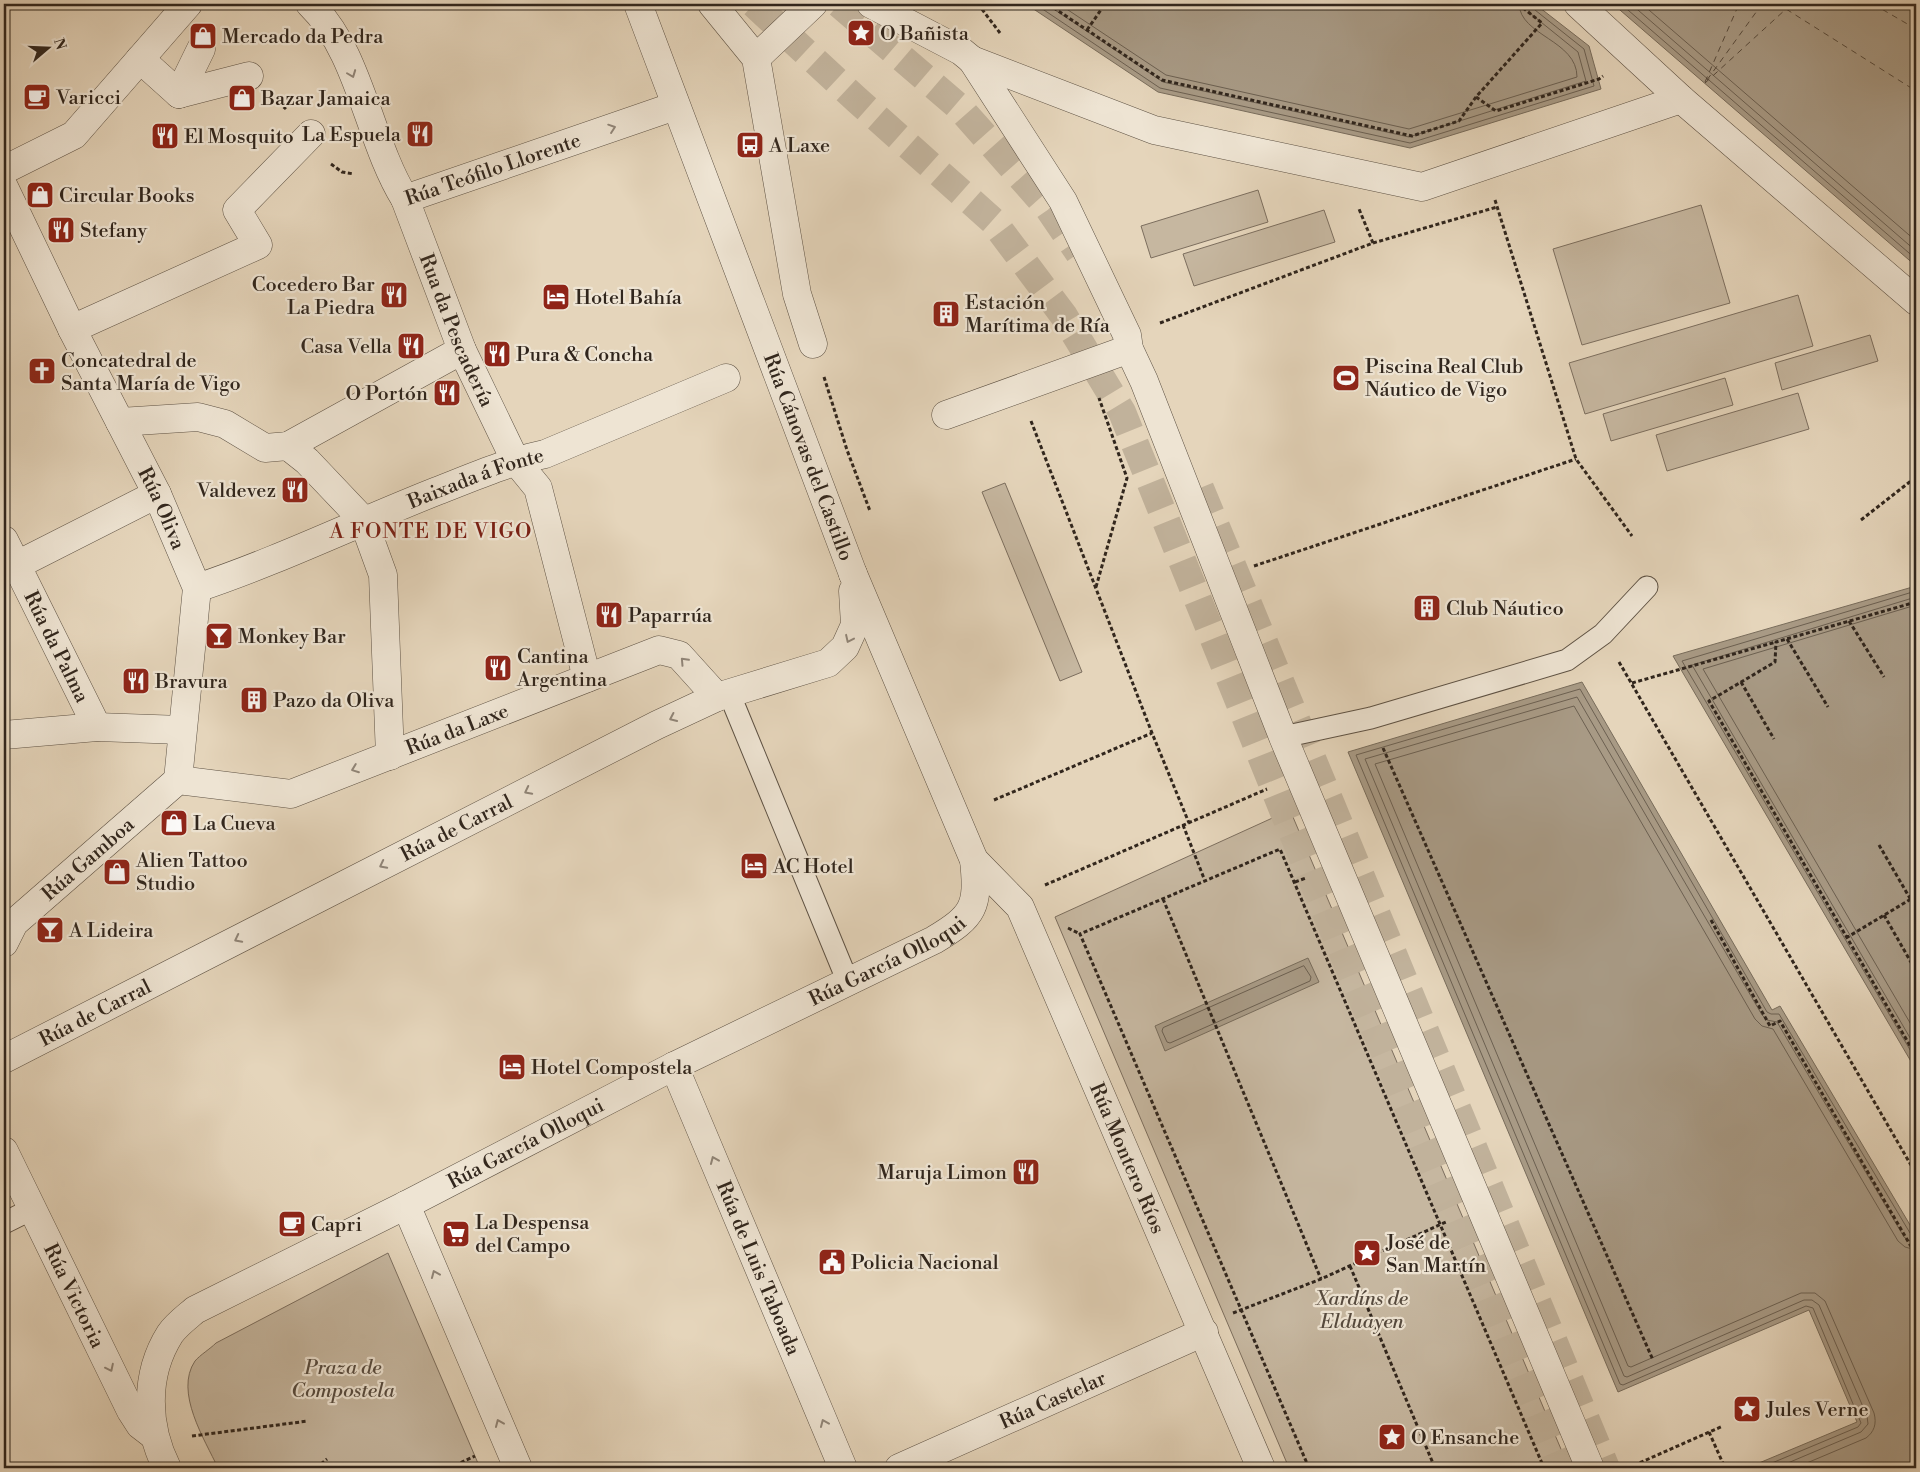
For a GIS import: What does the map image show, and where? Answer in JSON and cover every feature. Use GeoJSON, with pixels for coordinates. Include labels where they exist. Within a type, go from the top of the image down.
{"type":"FeatureCollection","features":[{"type":"Feature","properties":{"kind":"street"},"geometry":{"type":"LineString","coordinates":[[4,170],[74,135],[188,4]]}},
{"type":"Feature","properties":{"kind":"street","name":"Rúa Teófilo Llorente"},"geometry":{"type":"LineString","coordinates":[[310,4],[324,17],[340,43],[390,174],[405,199],[675,106]]}},
{"type":"Feature","properties":{"kind":"street","name":"Rúa Cánovas del Castillo"},"geometry":{"type":"LineString","coordinates":[[638,4],[853,574],[974,860],[977,883],[974,907]]}},
{"type":"Feature","properties":{"kind":"street"},"geometry":{"type":"LineString","coordinates":[[712,4],[756,58],[797,294],[813,344]]}},
{"type":"Feature","properties":{"kind":"street"},"geometry":{"type":"LineString","coordinates":[[756,58],[812,4]]}},
{"type":"Feature","properties":{"kind":"street"},"geometry":{"type":"LineString","coordinates":[[871,4],[961,50],[972,60],[1063,202],[1128,342],[1283,738],[1590,1468]]}},
{"type":"Feature","properties":{"kind":"street"},"geometry":{"type":"LineString","coordinates":[[1578,4],[1681,99],[1916,301]]}},
{"type":"Feature","properties":{"kind":"street"},"geometry":{"type":"LineString","coordinates":[[179,94],[201,49]]}},
{"type":"Feature","properties":{"kind":"street"},"geometry":{"type":"LineString","coordinates":[[140,59],[179,94]]}},
{"type":"Feature","properties":{"kind":"street"},"geometry":{"type":"LineString","coordinates":[[972,60],[1154,130],[1422,187],[1681,99]]}},
{"type":"Feature","properties":{"kind":"street"},"geometry":{"type":"LineString","coordinates":[[179,94],[250,76]]}},
{"type":"Feature","properties":{"kind":"street"},"geometry":{"type":"LineString","coordinates":[[72,329],[258,245],[236,210],[311,134]]}},
{"type":"Feature","properties":{"kind":"street","name":"Rúa Oliva"},"geometry":{"type":"LineString","coordinates":[[4,187],[72,329],[156,494],[196,588],[178,780]]}},
{"type":"Feature","properties":{"kind":"street","name":"Rua da Pescadería"},"geometry":{"type":"LineString","coordinates":[[405,199],[462,350],[515,460],[538,488],[587,678]]}},
{"type":"Feature","properties":{"kind":"street"},"geometry":{"type":"LineString","coordinates":[[946,415],[1087,364],[1128,342]]}},
{"type":"Feature","properties":{"kind":"street"},"geometry":{"type":"LineString","coordinates":[[120,422],[198,417],[225,424],[265,448],[288,446],[462,350]]}},
{"type":"Feature","properties":{"kind":"street","name":"Baixada á Fonte"},"geometry":{"type":"LineString","coordinates":[[196,588],[247,571],[363,520],[515,460],[545,454],[726,378]]}},
{"type":"Feature","properties":{"kind":"street"},"geometry":{"type":"LineString","coordinates":[[288,446],[307,461],[363,520],[383,575],[390,756]]}},
{"type":"Feature","properties":{"kind":"street"},"geometry":{"type":"LineString","coordinates":[[17,565],[156,494]]}},
{"type":"Feature","properties":{"kind":"street","name":"Rúa da Palma"},"geometry":{"type":"LineString","coordinates":[[4,540],[97,726]]}},
{"type":"Feature","properties":{"kind":"street","name":"Rúa de Carral"},"geometry":{"type":"LineString","coordinates":[[4,1059],[723,695],[828,663],[845,647],[855,625],[853,574]]}},
{"type":"Feature","properties":{"kind":"street","name":"Rúa da Laxe"},"geometry":{"type":"LineString","coordinates":[[178,780],[291,794],[659,650],[679,655],[723,695]]}},
{"type":"Feature","properties":{"kind":"street"},"geometry":{"type":"LineString","coordinates":[[4,735],[97,726],[182,730]]}},
{"type":"Feature","properties":{"kind":"street","name":"Rúa Gamboa"},"geometry":{"type":"LineString","coordinates":[[4,943],[14,923],[178,780]]}},
{"type":"Feature","properties":{"kind":"street","name":"Rúa Montero Ríos"},"geometry":{"type":"LineString","coordinates":[[974,860],[1020,907],[1261,1468]]}},
{"type":"Feature","properties":{"kind":"street","name":"Rúa García Olloqui"},"geometry":{"type":"LineString","coordinates":[[153,1435],[151,1396],[156,1362],[171,1333],[195,1310],[406,1205],[674,1066],[942,936],[958,926],[974,907]]}},
{"type":"Feature","properties":{"kind":"street","name":"Rúa de Luis Taboada"},"geometry":{"type":"LineString","coordinates":[[674,1066],[843,1468]]}},
{"type":"Feature","properties":{"kind":"street","name":"Rúa Victoria"},"geometry":{"type":"LineString","coordinates":[[4,1151],[131,1411],[140,1425],[153,1435]]}},
{"type":"Feature","properties":{"kind":"street"},"geometry":{"type":"LineString","coordinates":[[406,1205],[518,1468]]}},
{"type":"Feature","properties":{"kind":"street","name":"Rúa Castelar"},"geometry":{"type":"LineString","coordinates":[[899,1468],[1204,1332]]}},
{"type":"Feature","properties":{"kind":"street"},"geometry":{"type":"LineString","coordinates":[[153,1435],[167,1468]]}},
{"type":"Feature","properties":{"kind":"lane"},"geometry":{"type":"LineString","coordinates":[[1283,738],[1371,718],[1567,660],[1603,634],[1647,587]]}},
{"type":"Feature","properties":{"kind":"lane"},"geometry":{"type":"LineString","coordinates":[[723,695],[848,982]]}},
{"type":"Feature","properties":{"kind":"lane"},"geometry":{"type":"LineString","coordinates":[[4,1223],[32,1209]]}},
{"type":"Feature","properties":{"kind":"path"},"geometry":{"type":"LineString","coordinates":[[1048,4],[1162,80],[1412,136],[1458,121],[1476,97],[1542,23],[1518,4]]}},
{"type":"Feature","properties":{"kind":"path"},"geometry":{"type":"LineString","coordinates":[[1087,30],[1104,4]]}},
{"type":"Feature","properties":{"kind":"path"},"geometry":{"type":"LineString","coordinates":[[1476,97],[1496,111],[1599,79]]}},
{"type":"Feature","properties":{"kind":"path"},"geometry":{"type":"LineString","coordinates":[[1485,166],[1576,459],[1632,536]]}},
{"type":"Feature","properties":{"kind":"path"},"geometry":{"type":"LineString","coordinates":[[1343,171],[1373,243]]}},
{"type":"Feature","properties":{"kind":"path"},"geometry":{"type":"LineString","coordinates":[[1128,342],[1373,243],[1497,207]]}},
{"type":"Feature","properties":{"kind":"path"},"geometry":{"type":"LineString","coordinates":[[813,344],[846,450],[870,511]]}},
{"type":"Feature","properties":{"kind":"path"},"geometry":{"type":"LineString","coordinates":[[1087,364],[1127,478],[1096,587]]}},
{"type":"Feature","properties":{"kind":"path"},"geometry":{"type":"LineString","coordinates":[[1032,422],[1152,733],[1189,823]]}},
{"type":"Feature","properties":{"kind":"path"},"geometry":{"type":"LineString","coordinates":[[1221,578],[1576,459]]}},
{"type":"Feature","properties":{"kind":"path"},"geometry":{"type":"LineString","coordinates":[[1861,520],[1916,476]]}},
{"type":"Feature","properties":{"kind":"path"},"geometry":{"type":"LineString","coordinates":[[1632,683],[1916,602]]}},
{"type":"Feature","properties":{"kind":"path"},"geometry":{"type":"LineString","coordinates":[[1849,621],[1884,677]]}},
{"type":"Feature","properties":{"kind":"path"},"geometry":{"type":"LineString","coordinates":[[1603,634],[1915,1172]]}},
{"type":"Feature","properties":{"kind":"path"},"geometry":{"type":"LineString","coordinates":[[1787,639],[1828,707]]}},
{"type":"Feature","properties":{"kind":"path"},"geometry":{"type":"LineString","coordinates":[[1776,642],[1775,662],[1709,701],[1916,1056]]}},
{"type":"Feature","properties":{"kind":"path"},"geometry":{"type":"LineString","coordinates":[[1741,682],[1774,739]]}},
{"type":"Feature","properties":{"kind":"path"},"geometry":{"type":"LineString","coordinates":[[994,800],[1152,733]]}},
{"type":"Feature","properties":{"kind":"path"},"geometry":{"type":"LineString","coordinates":[[1382,745],[1653,1360]]}},
{"type":"Feature","properties":{"kind":"path"},"geometry":{"type":"LineString","coordinates":[[1040,887],[1299,775]]}},
{"type":"Feature","properties":{"kind":"path"},"geometry":{"type":"LineString","coordinates":[[1183,825],[1205,881]]}},
{"type":"Feature","properties":{"kind":"path"},"geometry":{"type":"LineString","coordinates":[[1879,845],[1911,900]]}},
{"type":"Feature","properties":{"kind":"path"},"geometry":{"type":"LineString","coordinates":[[1309,1468],[1080,934],[1280,849],[1442,1224],[1544,1468]]}},
{"type":"Feature","properties":{"kind":"path"},"geometry":{"type":"LineString","coordinates":[[1295,882],[1309,877]]}},
{"type":"Feature","properties":{"kind":"path"},"geometry":{"type":"LineString","coordinates":[[1846,938],[1916,896]]}},
{"type":"Feature","properties":{"kind":"path"},"geometry":{"type":"LineString","coordinates":[[1163,899],[1320,1279]]}},
{"type":"Feature","properties":{"kind":"path"},"geometry":{"type":"LineString","coordinates":[[1884,915],[1916,971]]}},
{"type":"Feature","properties":{"kind":"path"},"geometry":{"type":"LineString","coordinates":[[1710,920],[1770,1026],[1780,1021],[1916,1255]]}},
{"type":"Feature","properties":{"kind":"path"},"geometry":{"type":"LineString","coordinates":[[1232,1313],[1320,1279],[1454,1219]]}},
{"type":"Feature","properties":{"kind":"path"},"geometry":{"type":"LineString","coordinates":[[1350,1266],[1435,1468]]}},
{"type":"Feature","properties":{"kind":"path"},"geometry":{"type":"LineString","coordinates":[[192,1436],[308,1421]]}},
{"type":"Feature","properties":{"kind":"path"},"geometry":{"type":"LineString","coordinates":[[1628,1468],[1723,1426]]}},
{"type":"Feature","properties":{"kind":"path"},"geometry":{"type":"LineString","coordinates":[[1709,1432],[1725,1468]]}},
{"type":"Feature","properties":{"kind":"path"},"geometry":{"type":"LineString","coordinates":[[449,1468],[479,1454]]}},
{"type":"Feature","properties":{"kind":"path"},"geometry":{"type":"LineString","coordinates":[[316,1468],[327,1459]]}},
{"type":"Feature","properties":{"kind":"green space"},"geometry":{"type":"Polygon","coordinates":[[[1258,190],[1268,222],[1151,258],[1141,226],[1258,190]]]}},
{"type":"Feature","properties":{"kind":"green space"},"geometry":{"type":"Polygon","coordinates":[[[1701,205],[1730,303],[1582,345],[1553,249],[1701,205]]]}},
{"type":"Feature","properties":{"kind":"green space"},"geometry":{"type":"Polygon","coordinates":[[[1324,210],[1335,242],[1194,286],[1183,254],[1324,210]]]}},
{"type":"Feature","properties":{"kind":"green space"},"geometry":{"type":"Polygon","coordinates":[[[1798,295],[1813,346],[1585,414],[1569,363],[1798,295]]]}},
{"type":"Feature","properties":{"kind":"green space"},"geometry":{"type":"Polygon","coordinates":[[[1870,335],[1878,361],[1782,390],[1775,363],[1870,335]]]}},
{"type":"Feature","properties":{"kind":"green space"},"geometry":{"type":"Polygon","coordinates":[[[1725,378],[1733,405],[1611,441],[1603,414],[1725,378]]]}},
{"type":"Feature","properties":{"kind":"green space"},"geometry":{"type":"Polygon","coordinates":[[[1798,393],[1809,429],[1667,471],[1656,435],[1798,393]]]}},
{"type":"Feature","properties":{"kind":"green space"},"geometry":{"type":"Polygon","coordinates":[[[1005,483],[1082,672],[1060,681],[982,492],[1005,483]]]}},
{"type":"Feature","properties":{"kind":"green space","name":"Xardíns de Elduayen"},"geometry":{"type":"Polygon","coordinates":[[[1290,810],[1569,1468],[1289,1468],[1055,917],[1290,810]]]}},
{"type":"Feature","properties":{"kind":"green space","name":"Praza de Compostela"},"geometry":{"type":"Polygon","coordinates":[[[388,1253],[480,1468],[218,1468],[199,1430],[190,1401],[189,1373],[195,1361],[216,1343],[388,1253]]]}},
{"type":"Feature","properties":{"kind":"water"},"geometry":{"type":"Polygon","coordinates":[[[1026,4],[1535,4],[1589,46],[1601,89],[1410,148],[1158,92],[1026,4]]]}},
{"type":"Feature","properties":{"kind":"water"},"geometry":{"type":"Polygon","coordinates":[[[1613,4],[1916,4],[1916,266],[1613,4]]]}},
{"type":"Feature","properties":{"kind":"water"},"geometry":{"type":"Polygon","coordinates":[[[1916,586],[1916,1070],[1673,656],[1916,586]]]}},
{"type":"Feature","properties":{"kind":"water"},"geometry":{"type":"Polygon","coordinates":[[[1582,682],[1772,1010],[1780,1006],[1916,1235],[1916,1468],[1747,1468],[1857,1422],[1809,1310],[1618,1392],[1348,752],[1582,682]]]}},
{"type":"Feature","properties":{"kind":"water"},"geometry":{"type":"Polygon","coordinates":[[[1308,958],[1319,982],[1165,1051],[1155,1026],[1308,958]]]}},
{"type":"Feature","properties":{"kind":"ferry route"},"geometry":{"type":"LineString","coordinates":[[1705,82],[1739,4]]}},
{"type":"Feature","properties":{"kind":"ferry route"},"geometry":{"type":"LineString","coordinates":[[1707,80],[1762,4]]}},
{"type":"Feature","properties":{"kind":"ferry route"},"geometry":{"type":"LineString","coordinates":[[1873,4],[1916,29]]}},
{"type":"Feature","properties":{"kind":"ferry route"},"geometry":{"type":"LineString","coordinates":[[1705,83],[1786,9],[1916,91]]}},
{"type":"Feature","properties":{"kind":"tunnel"},"geometry":{"type":"LineString","coordinates":[[754,4],[857,100],[993,221],[1064,316],[1122,412],[1283,810],[1560,1468]]}},
{"type":"Feature","properties":{"kind":"tunnel"},"geometry":{"type":"LineString","coordinates":[[839,4],[959,107],[1049,209],[1079,253]]}},
{"type":"Feature","properties":{"kind":"tunnel"},"geometry":{"type":"LineString","coordinates":[[1200,488],[1606,1468]]}},
{"type":"Feature","properties":{"kind":"place","name":"O Bañista"},"geometry":{"type":"Point","coordinates":[861,33]}},
{"type":"Feature","properties":{"kind":"place","name":"Mercado da Pedra"},"geometry":{"type":"Point","coordinates":[203,36]}},
{"type":"Feature","properties":{"kind":"place","name":"Varicci"},"geometry":{"type":"Point","coordinates":[37,97]}},
{"type":"Feature","properties":{"kind":"place","name":"Bazar Jamaica"},"geometry":{"type":"Point","coordinates":[242,98]}},
{"type":"Feature","properties":{"kind":"place","name":"La Espuela"},"geometry":{"type":"Point","coordinates":[420,134]}},
{"type":"Feature","properties":{"kind":"place","name":"El Mosquito"},"geometry":{"type":"Point","coordinates":[165,136]}},
{"type":"Feature","properties":{"kind":"place","name":"A Laxe"},"geometry":{"type":"Point","coordinates":[750,145]}},
{"type":"Feature","properties":{"kind":"place","name":"Circular Books"},"geometry":{"type":"Point","coordinates":[40,195]}},
{"type":"Feature","properties":{"kind":"place","name":"Stefany"},"geometry":{"type":"Point","coordinates":[61,230]}},
{"type":"Feature","properties":{"kind":"place","name":"Cocedero Bar La Piedra"},"geometry":{"type":"Point","coordinates":[394,295]}},
{"type":"Feature","properties":{"kind":"place","name":"Hotel Bahía"},"geometry":{"type":"Point","coordinates":[556,297]}},
{"type":"Feature","properties":{"kind":"place","name":"Estación Marítima de Ría"},"geometry":{"type":"Point","coordinates":[946,314]}},
{"type":"Feature","properties":{"kind":"place","name":"Casa Vella"},"geometry":{"type":"Point","coordinates":[411,346]}},
{"type":"Feature","properties":{"kind":"place","name":"Pura & Concha"},"geometry":{"type":"Point","coordinates":[497,354]}},
{"type":"Feature","properties":{"kind":"place","name":"Concatedral de Santa María de Vigo"},"geometry":{"type":"Point","coordinates":[42,371]}},
{"type":"Feature","properties":{"kind":"place","name":"Piscina Real Club Náutico de Vigo"},"geometry":{"type":"Point","coordinates":[1346,378]}},
{"type":"Feature","properties":{"kind":"place","name":"O Portón"},"geometry":{"type":"Point","coordinates":[447,393]}},
{"type":"Feature","properties":{"kind":"place","name":"Valdevez"},"geometry":{"type":"Point","coordinates":[295,490]}},
{"type":"Feature","properties":{"kind":"place","name":"Club Náutico"},"geometry":{"type":"Point","coordinates":[1427,608]}},
{"type":"Feature","properties":{"kind":"place","name":"Paparrúa"},"geometry":{"type":"Point","coordinates":[609,615]}},
{"type":"Feature","properties":{"kind":"place","name":"Monkey Bar"},"geometry":{"type":"Point","coordinates":[219,636]}},
{"type":"Feature","properties":{"kind":"place","name":"Cantina Argentina"},"geometry":{"type":"Point","coordinates":[498,668]}},
{"type":"Feature","properties":{"kind":"place","name":"Bravura"},"geometry":{"type":"Point","coordinates":[136,681]}},
{"type":"Feature","properties":{"kind":"place","name":"Pazo da Oliva"},"geometry":{"type":"Point","coordinates":[254,700]}},
{"type":"Feature","properties":{"kind":"place","name":"La Cueva"},"geometry":{"type":"Point","coordinates":[174,823]}},
{"type":"Feature","properties":{"kind":"place","name":"AC Hotel"},"geometry":{"type":"Point","coordinates":[754,866]}},
{"type":"Feature","properties":{"kind":"place","name":"Alien Tattoo Studio"},"geometry":{"type":"Point","coordinates":[117,872]}},
{"type":"Feature","properties":{"kind":"place","name":"A Lideira"},"geometry":{"type":"Point","coordinates":[50,930]}},
{"type":"Feature","properties":{"kind":"place","name":"Hotel Compostela"},"geometry":{"type":"Point","coordinates":[512,1067]}},
{"type":"Feature","properties":{"kind":"place","name":"Maruja Limon"},"geometry":{"type":"Point","coordinates":[1026,1172]}},
{"type":"Feature","properties":{"kind":"place","name":"Capri"},"geometry":{"type":"Point","coordinates":[292,1224]}},
{"type":"Feature","properties":{"kind":"place","name":"La Despensa del Campo"},"geometry":{"type":"Point","coordinates":[456,1234]}},
{"type":"Feature","properties":{"kind":"place","name":"José de San Martín"},"geometry":{"type":"Point","coordinates":[1367,1253]}},
{"type":"Feature","properties":{"kind":"place","name":"Policia Nacional"},"geometry":{"type":"Point","coordinates":[832,1262]}},
{"type":"Feature","properties":{"kind":"place","name":"Jules Verne"},"geometry":{"type":"Point","coordinates":[1747,1409]}},
{"type":"Feature","properties":{"kind":"place","name":"O Ensanche"},"geometry":{"type":"Point","coordinates":[1392,1437]}},
{"type":"Feature","properties":{"kind":"district","name":"A FONTE DE VIGO"},"geometry":{"type":"Point","coordinates":[431,531]}}]}
